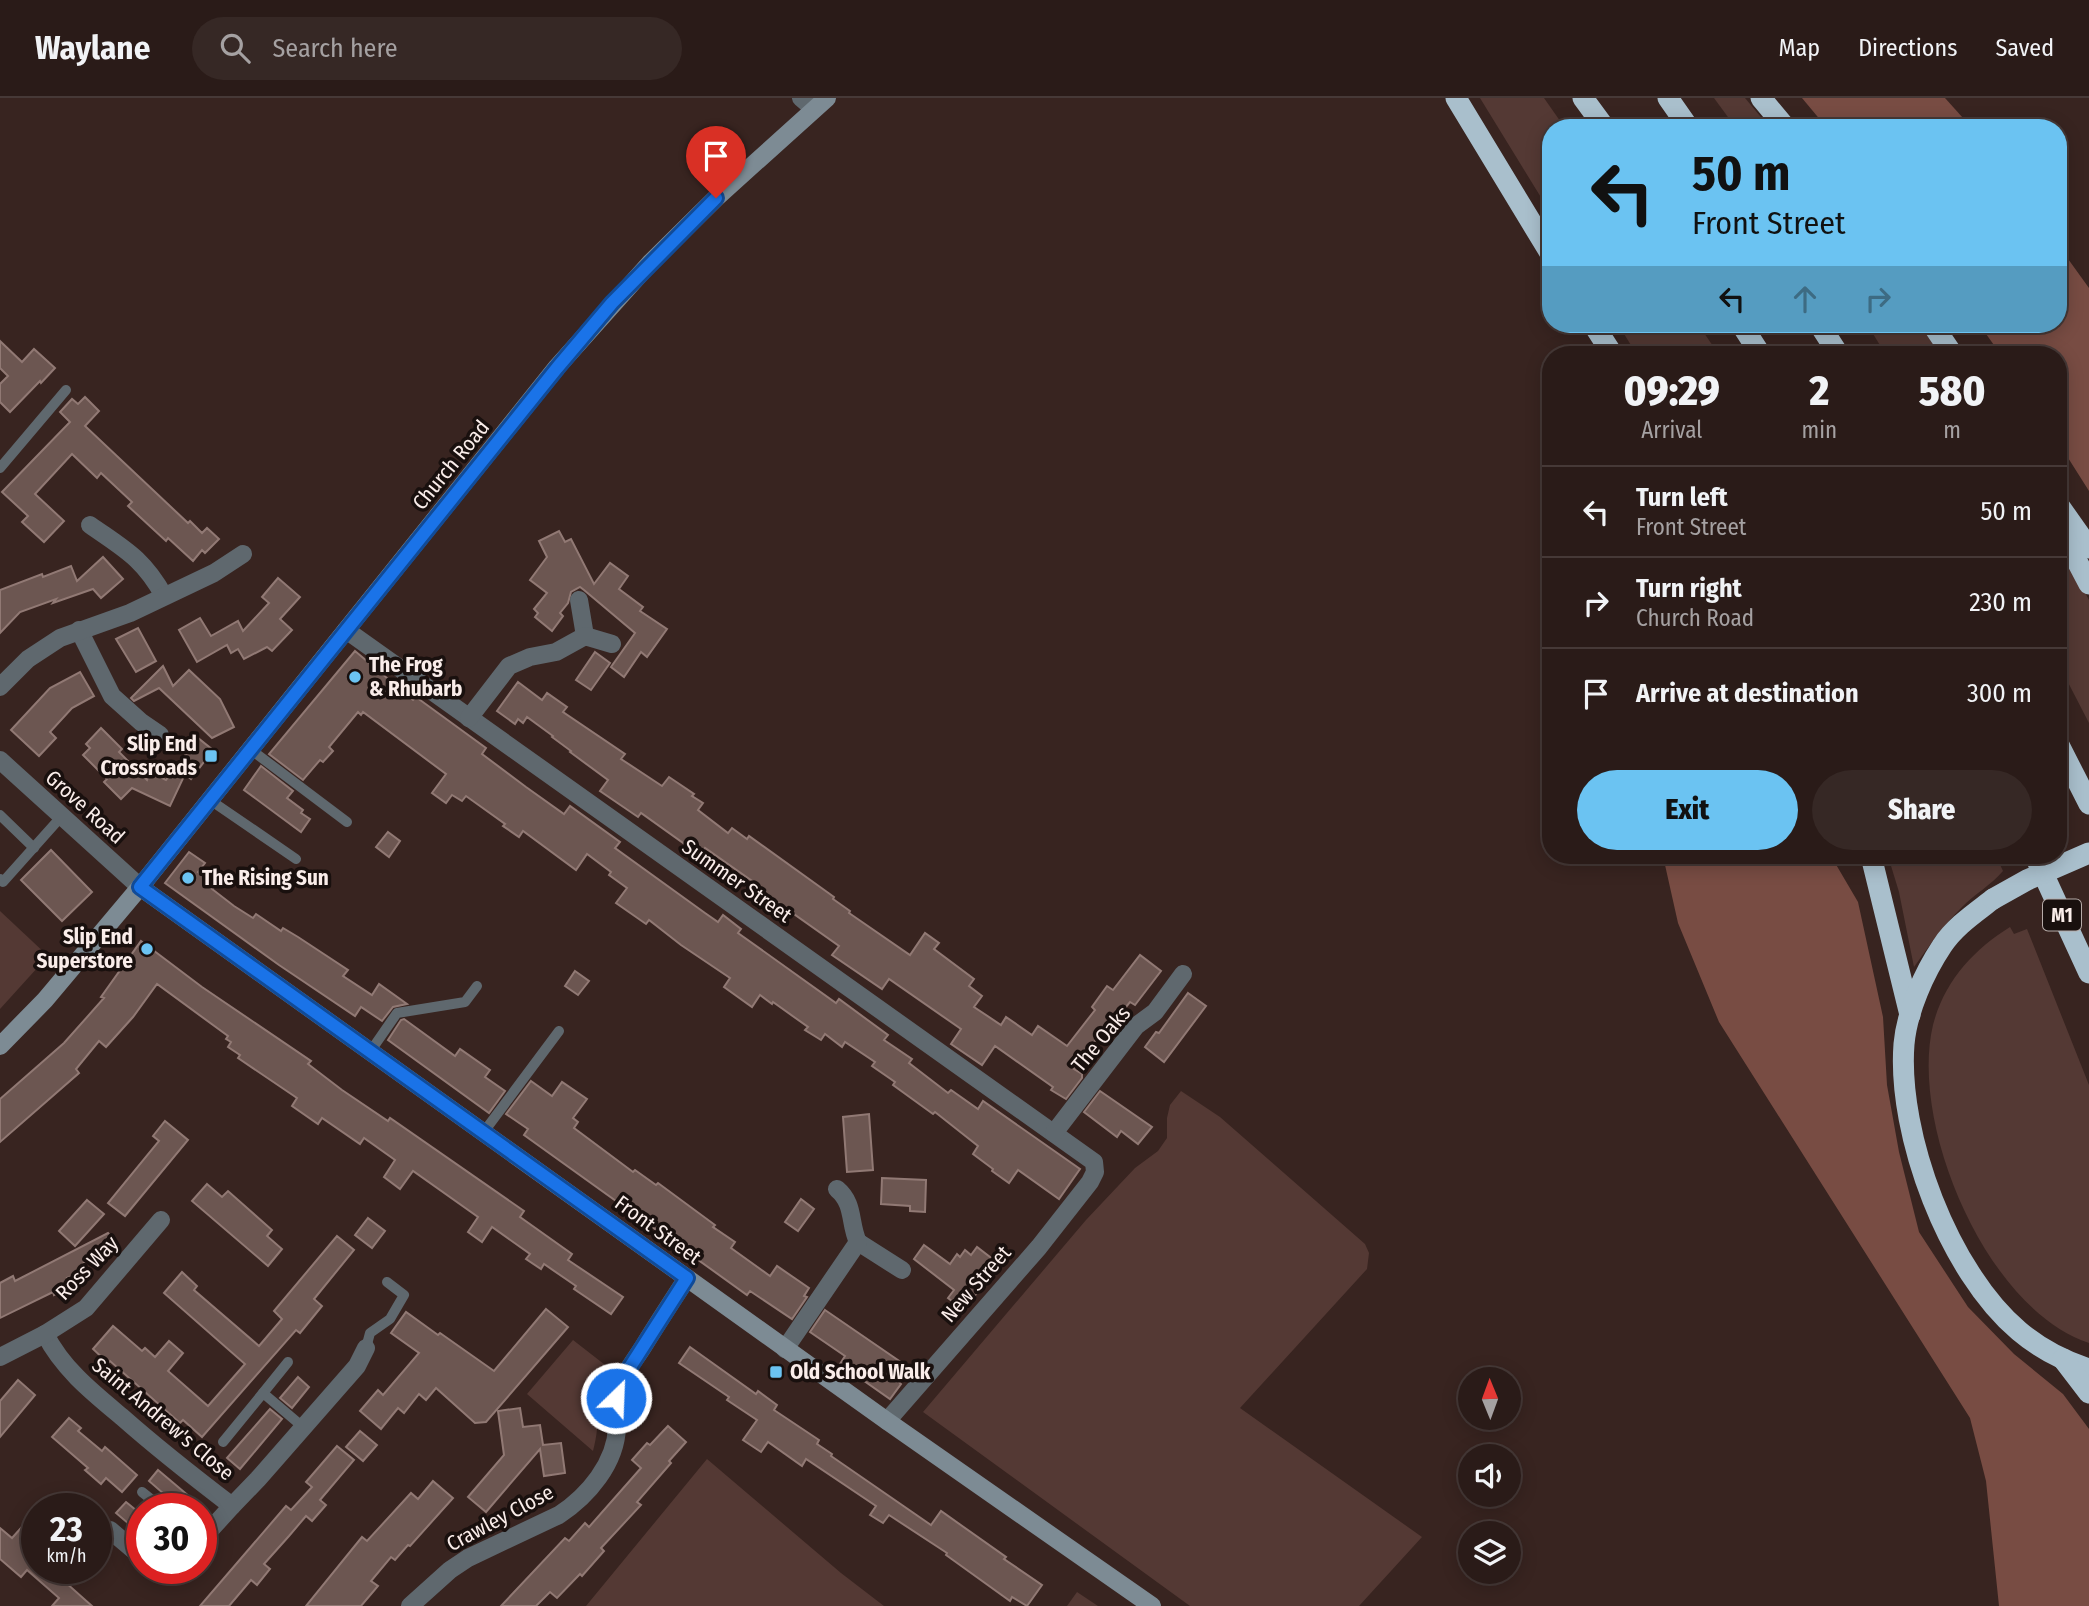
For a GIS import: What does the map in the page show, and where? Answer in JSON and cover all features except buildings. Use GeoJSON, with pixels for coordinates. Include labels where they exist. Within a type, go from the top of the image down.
{"type":"FeatureCollection","features":[{"type":"Feature","properties":{"kind":"highway"},"geometry":{"type":"LineString","coordinates":[[1456,98],[1542,240]]}},
{"type":"Feature","properties":{"kind":"highway"},"geometry":{"type":"LineString","coordinates":[[1583,98],[1598,119]]}},
{"type":"Feature","properties":{"kind":"highway"},"geometry":{"type":"LineString","coordinates":[[1668,98],[1683,119]]}},
{"type":"Feature","properties":{"kind":"highway"},"geometry":{"type":"LineString","coordinates":[[1760,98],[1778,119]]}},
{"type":"Feature","properties":{"kind":"highway"},"geometry":{"type":"LineString","coordinates":[[2067,516],[2089,548]]}},
{"type":"Feature","properties":{"kind":"highway"},"geometry":{"type":"LineString","coordinates":[[2067,542],[2089,584]]}},
{"type":"Feature","properties":{"kind":"highway"},"geometry":{"type":"LineString","coordinates":[[2067,761],[2089,804]]}},
{"type":"Feature","properties":{"kind":"highway"},"geometry":{"type":"LineString","coordinates":[[2067,863],[2089,853]]}},
{"type":"Feature","properties":{"kind":"highway"},"geometry":{"type":"LineString","coordinates":[[1873,864],[1910,1015]]}},
{"type":"Feature","properties":{"kind":"highway","name":"M1"},"geometry":{"type":"LineString","coordinates":[[2039,864],[2089,973]]}},
{"type":"Feature","properties":{"kind":"highway"},"geometry":{"type":"LineString","coordinates":[[2064,864],[1993,899],[1942,944],[1922,982],[1910,1015],[1904,1044],[1909,1116],[1919,1160],[1938,1214],[1970,1272],[1992,1302],[2018,1330],[2062,1358],[2089,1369]]}},
{"type":"Feature","properties":{"kind":"highway"},"geometry":{"type":"LineString","coordinates":[[2062,1358],[2089,1393]]}},
{"type":"Feature","properties":{"kind":"main road","name":"Church Road"},"geometry":{"type":"LineString","coordinates":[[0,1046],[45,1000],[140,887],[612,303],[814,102]]}},
{"type":"Feature","properties":{"kind":"main road","name":"Front Street"},"geometry":{"type":"LineString","coordinates":[[140,887],[785,1349],[1152,1606]]}},
{"type":"Feature","properties":{"kind":"street"},"geometry":{"type":"LineString","coordinates":[[90,525],[138,559],[154,578],[164,596]]}},
{"type":"Feature","properties":{"kind":"street"},"geometry":{"type":"LineString","coordinates":[[0,687],[28,659],[45,647],[214,573],[243,554]]}},
{"type":"Feature","properties":{"kind":"street"},"geometry":{"type":"LineString","coordinates":[[579,600],[585,636]]}},
{"type":"Feature","properties":{"kind":"street","name":"Summer Street"},"geometry":{"type":"LineString","coordinates":[[346,629],[1054,1133],[1094,1162],[1095,1172]]}},
{"type":"Feature","properties":{"kind":"street"},"geometry":{"type":"LineString","coordinates":[[79,630],[112,696],[160,735]]}},
{"type":"Feature","properties":{"kind":"street"},"geometry":{"type":"LineString","coordinates":[[469,718],[509,666],[530,657],[556,652],[585,636],[612,644]]}},
{"type":"Feature","properties":{"kind":"street","name":"Grove Road"},"geometry":{"type":"LineString","coordinates":[[0,760],[140,887]]}},
{"type":"Feature","properties":{"kind":"street","name":"The Oaks"},"geometry":{"type":"LineString","coordinates":[[1054,1133],[1136,1026],[1155,1012],[1183,974]]}},
{"type":"Feature","properties":{"kind":"street","name":"New Street"},"geometry":{"type":"LineString","coordinates":[[887,1421],[1039,1247],[1095,1172]]}},
{"type":"Feature","properties":{"kind":"street"},"geometry":{"type":"LineString","coordinates":[[837,1189],[850,1205],[853,1231],[858,1242],[902,1270]]}},
{"type":"Feature","properties":{"kind":"street","name":"Ross Way"},"geometry":{"type":"LineString","coordinates":[[0,1357],[45,1334],[86,1308],[161,1220]]}},
{"type":"Feature","properties":{"kind":"street"},"geometry":{"type":"LineString","coordinates":[[785,1349],[858,1242]]}},
{"type":"Feature","properties":{"kind":"street","name":"Crawley Close"},"geometry":{"type":"LineString","coordinates":[[410,1606],[450,1570],[468,1558],[559,1515],[573,1506],[593,1484],[611,1455],[615,1443],[618,1428],[616,1398],[623,1378],[687,1278]]}},
{"type":"Feature","properties":{"kind":"street","name":"Saint Andrew's Close"},"geometry":{"type":"LineString","coordinates":[[45,1334],[58,1358],[87,1388],[162,1452],[232,1506],[357,1366],[366,1348]]}},
{"type":"Feature","properties":{"kind":"street"},"geometry":{"type":"LineString","coordinates":[[217,1522],[232,1506]]}},
{"type":"Feature","properties":{"kind":"street"},"geometry":{"type":"LineString","coordinates":[[112,1532],[126,1544]]}},
{"type":"Feature","properties":{"kind":"lane"},"geometry":{"type":"LineString","coordinates":[[0,468],[66,390]]}},
{"type":"Feature","properties":{"kind":"lane"},"geometry":{"type":"LineString","coordinates":[[250,749],[347,822]]}},
{"type":"Feature","properties":{"kind":"lane"},"geometry":{"type":"LineString","coordinates":[[210,800],[296,859]]}},
{"type":"Feature","properties":{"kind":"lane"},"geometry":{"type":"LineString","coordinates":[[0,815],[34,848]]}},
{"type":"Feature","properties":{"kind":"lane"},"geometry":{"type":"LineString","coordinates":[[0,879],[3,882],[61,817]]}},
{"type":"Feature","properties":{"kind":"lane"},"geometry":{"type":"LineString","coordinates":[[370,1052],[397,1013],[465,1002],[477,986]]}},
{"type":"Feature","properties":{"kind":"lane"},"geometry":{"type":"LineString","coordinates":[[484,1133],[559,1031]]}},
{"type":"Feature","properties":{"kind":"lane"},"geometry":{"type":"LineString","coordinates":[[366,1348],[370,1333],[390,1319],[404,1295],[387,1282]]}},
{"type":"Feature","properties":{"kind":"lane"},"geometry":{"type":"LineString","coordinates":[[223,1442],[288,1362]]}},
{"type":"Feature","properties":{"kind":"lane"},"geometry":{"type":"LineString","coordinates":[[263,1393],[303,1427]]}},
{"type":"Feature","properties":{"kind":"shaded area"},"geometry":{"type":"Polygon","coordinates":[[[1480,98],[1544,98],[1559,119],[1542,119],[1542,199],[1480,98]]]}},
{"type":"Feature","properties":{"kind":"shaded area"},"geometry":{"type":"Polygon","coordinates":[[[1714,98],[1745,98],[1762,119],[1729,119],[1714,98]]]}},
{"type":"Feature","properties":{"kind":"shaded area"},"geometry":{"type":"Polygon","coordinates":[[[1802,98],[1945,98],[1964,119],[1820,119],[1802,98]]]}},
{"type":"Feature","properties":{"kind":"shaded area"},"geometry":{"type":"Polygon","coordinates":[[[2067,257],[2089,288],[2089,491],[2067,456],[2067,346],[1995,346],[1985,333],[2067,333],[2067,257]]]}},
{"type":"Feature","properties":{"kind":"shaded area"},"geometry":{"type":"Polygon","coordinates":[[[1624,333],[1704,333],[1713,346],[1631,346],[1624,333]]]}},
{"type":"Feature","properties":{"kind":"shaded area"},"geometry":{"type":"Polygon","coordinates":[[[1873,333],[1925,333],[1935,346],[1880,346],[1873,333]]]}},
{"type":"Feature","properties":{"kind":"shaded area"},"geometry":{"type":"Polygon","coordinates":[[[2067,559],[2089,600],[2089,723],[2067,680],[2067,559]]]}},
{"type":"Feature","properties":{"kind":"shaded area"},"geometry":{"type":"Polygon","coordinates":[[[1665,864],[1836,864],[1858,902],[1883,1017],[1887,1085],[1899,1152],[1919,1232],[1968,1307],[2014,1354],[2063,1394],[2089,1429],[2089,1606],[1999,1606],[1986,1481],[1970,1418],[1719,1022],[1678,923],[1665,864]]]}},
{"type":"Feature","properties":{"kind":"shaded area"},"geometry":{"type":"Polygon","coordinates":[[[1890,864],[2000,864],[2003,871],[1955,914],[1914,967],[1890,864]]]}},
{"type":"Feature","properties":{"kind":"shaded area"},"geometry":{"type":"Polygon","coordinates":[[[0,911],[48,956],[0,1009],[0,911]]]}},
{"type":"Feature","properties":{"kind":"shaded area"},"geometry":{"type":"Polygon","coordinates":[[[2010,927],[2014,934],[2027,929],[2089,1085],[2089,1343],[2052,1324],[2018,1293],[1988,1254],[1964,1209],[1945,1161],[1933,1112],[1929,1066],[1933,1025],[1938,1009],[1962,968],[1984,946],[2010,927]]]}},
{"type":"Feature","properties":{"kind":"shaded area"},"geometry":{"type":"Polygon","coordinates":[[[1181,1091],[1220,1117],[1365,1244],[1369,1253],[1367,1269],[1240,1408],[1422,1537],[1359,1606],[1190,1606],[923,1412],[1086,1220],[1135,1168],[1158,1151],[1167,1138],[1170,1105],[1181,1091]]]}},
{"type":"Feature","properties":{"kind":"shaded area"},"geometry":{"type":"Polygon","coordinates":[[[573,1340],[609,1368],[602,1388],[593,1451],[527,1394],[573,1340]]]}},
{"type":"Feature","properties":{"kind":"shaded area"},"geometry":{"type":"Polygon","coordinates":[[[707,1459],[841,1573],[884,1606],[586,1606],[707,1459]]]}},
{"type":"Feature","properties":{"kind":"shaded area"},"geometry":{"type":"Polygon","coordinates":[[[1077,1592],[1098,1606],[1067,1606],[1077,1592]]]}},
{"type":"Feature","properties":{"kind":"place","name":"The Frog & Rhubarb"},"geometry":{"type":"Point","coordinates":[355,677]}},
{"type":"Feature","properties":{"kind":"place","name":"Slip End Crossroads"},"geometry":{"type":"Point","coordinates":[211,756]}},
{"type":"Feature","properties":{"kind":"place","name":"The Rising Sun"},"geometry":{"type":"Point","coordinates":[188,878]}},
{"type":"Feature","properties":{"kind":"place","name":"Slip End Superstore"},"geometry":{"type":"Point","coordinates":[147,949]}},
{"type":"Feature","properties":{"kind":"place","name":"Old School Walk"},"geometry":{"type":"Point","coordinates":[776,1372]}},
{"type":"Feature","properties":{"kind":"route"},"geometry":{"type":"LineString","coordinates":[[616,1398],[623,1378],[687,1278],[140,887],[557,368],[612,303],[716,198]]}}]}
